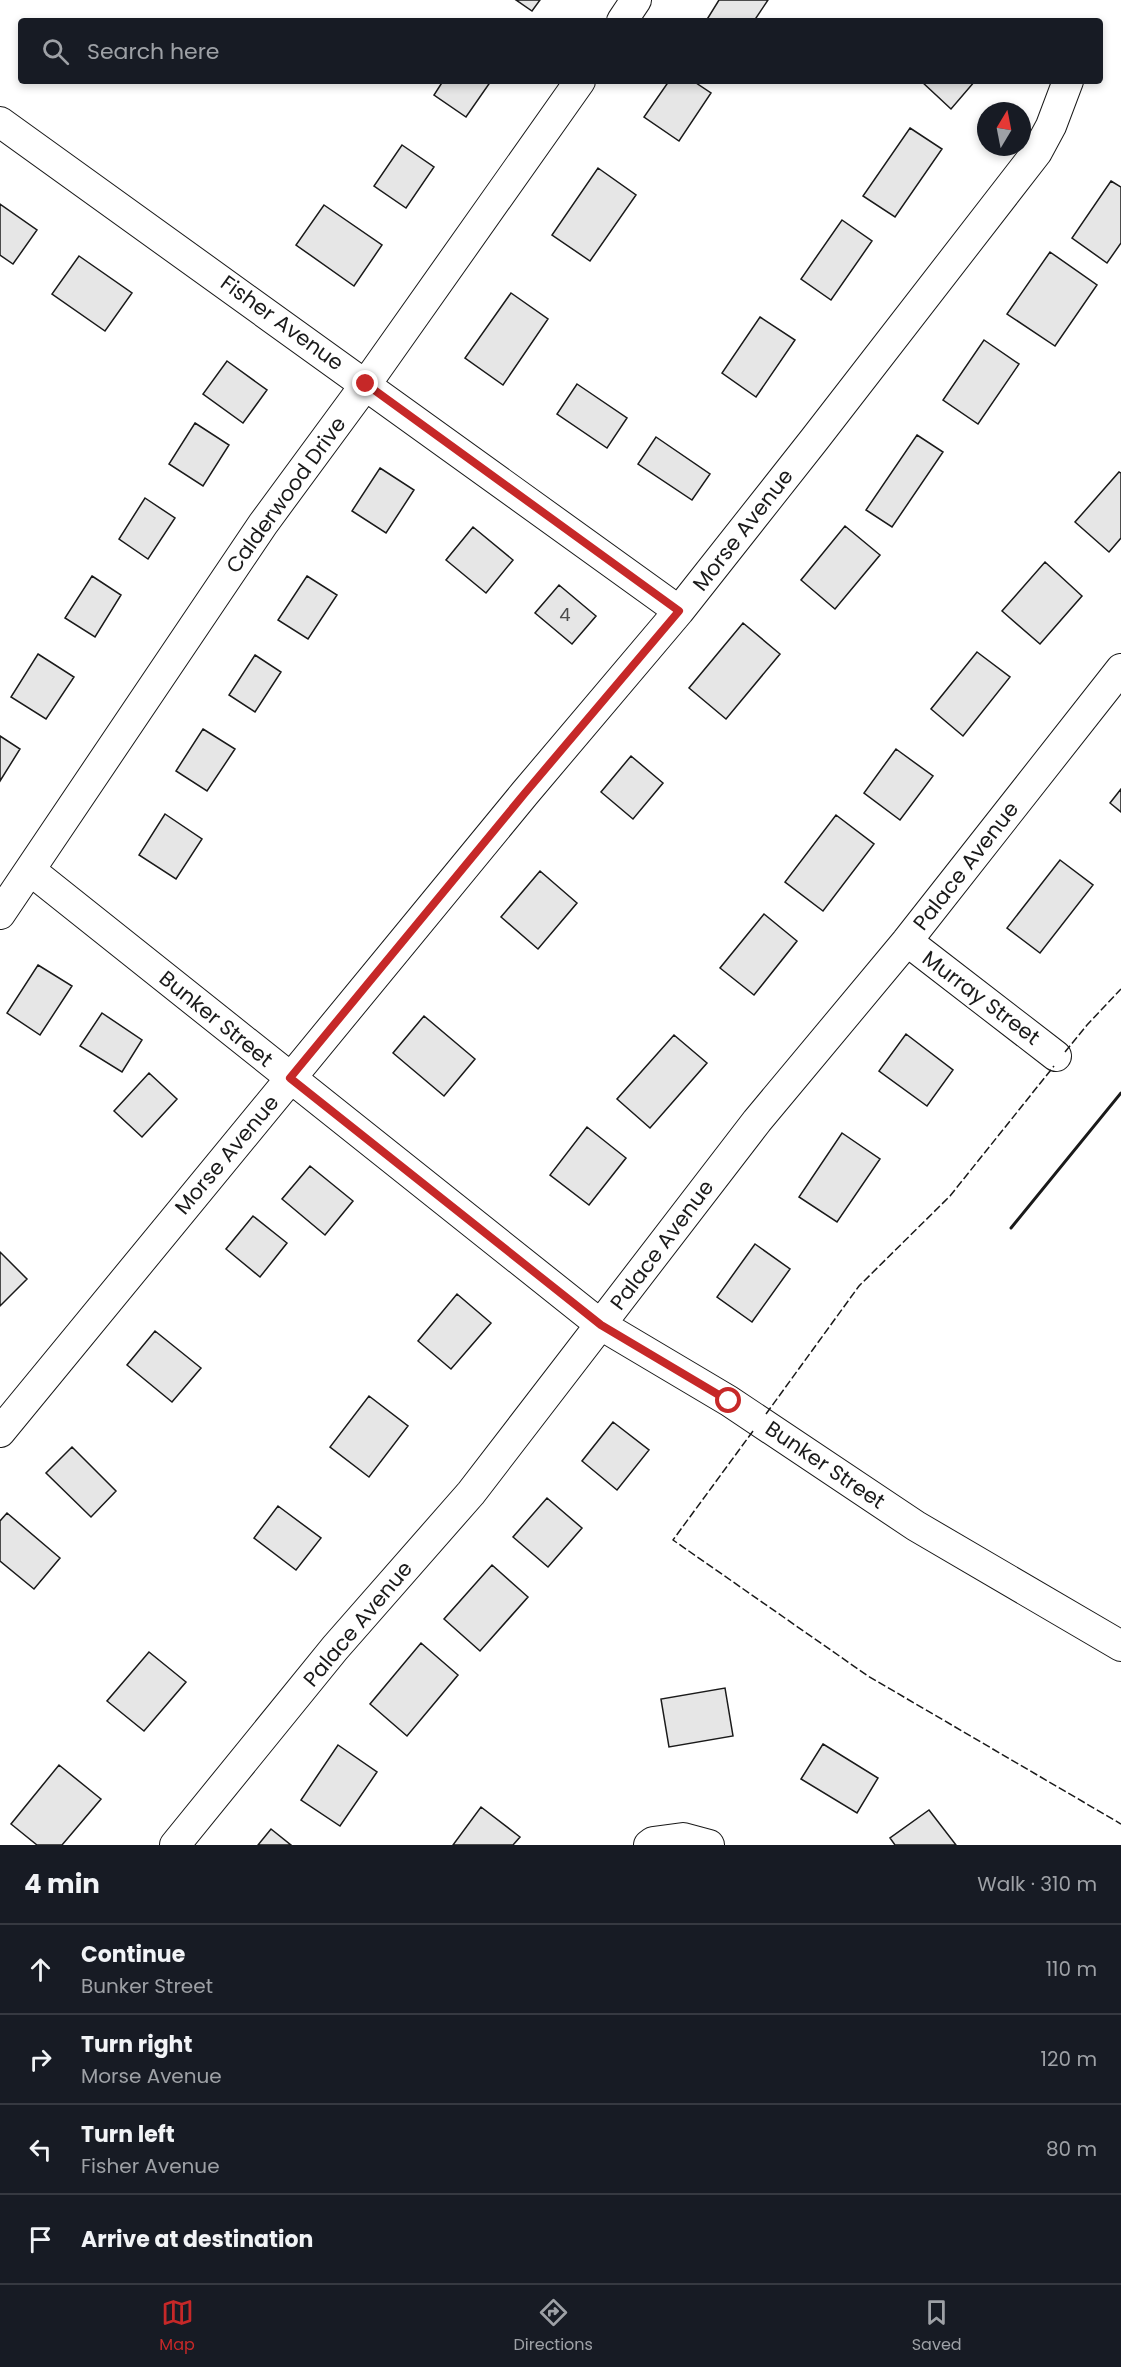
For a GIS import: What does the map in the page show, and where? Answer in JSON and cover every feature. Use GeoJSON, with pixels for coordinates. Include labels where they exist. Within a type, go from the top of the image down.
{"type":"FeatureCollection","features":[{"type":"Feature","properties":{"kind":"street"},"geometry":{"type":"LineString","coordinates":[[624,18],[636,0]]}},
{"type":"Feature","properties":{"kind":"street","name":"Calderwood Drive"},"geometry":{"type":"LineString","coordinates":[[0,914],[263,524],[366,384],[578,84]]}},
{"type":"Feature","properties":{"kind":"street","name":"Morse Avenue"},"geometry":{"type":"LineString","coordinates":[[0,1432],[517,802],[679,611],[1036,152],[1051,126],[1067,84]]}},
{"type":"Feature","properties":{"kind":"street","name":"Fisher Avenue"},"geometry":{"type":"LineString","coordinates":[[0,122],[679,611]]}},
{"type":"Feature","properties":{"kind":"street","name":"Palace Avenue"},"geometry":{"type":"LineString","coordinates":[[176,1845],[335,1648],[471,1493],[757,1121],[906,941],[1121,669]]}},
{"type":"Feature","properties":{"kind":"street","name":"Bunker Street"},"geometry":{"type":"LineString","coordinates":[[30,870],[601,1325],[729,1401],[916,1526],[1121,1646]]}},
{"type":"Feature","properties":{"kind":"street","name":"Murray Street"},"geometry":{"type":"LineString","coordinates":[[906,941],[1056,1056]]}},
{"type":"Feature","properties":{"kind":"street"},"geometry":{"type":"LineString","coordinates":[[649,1845],[653,1842],[683,1838],[709,1845]]}},
{"type":"Feature","properties":{"kind":"building"},"geometry":{"type":"Polygon","coordinates":[[[516,0],[540,0],[532,11],[516,0]]]}},
{"type":"Feature","properties":{"kind":"building"},"geometry":{"type":"Polygon","coordinates":[[[719,0],[768,0],[756,18],[708,18],[719,0]]]}},
{"type":"Feature","properties":{"kind":"building"},"geometry":{"type":"Polygon","coordinates":[[[441,84],[489,84],[466,117],[434,95],[441,84]]]}},
{"type":"Feature","properties":{"kind":"building"},"geometry":{"type":"Polygon","coordinates":[[[667,84],[698,84],[711,93],[679,141],[644,117],[667,84]]]}},
{"type":"Feature","properties":{"kind":"building"},"geometry":{"type":"Polygon","coordinates":[[[924,84],[972,84],[951,109],[924,84]]]}},
{"type":"Feature","properties":{"kind":"building"},"geometry":{"type":"Polygon","coordinates":[[[910,128],[942,149],[895,217],[863,196],[910,128]]]}},
{"type":"Feature","properties":{"kind":"building"},"geometry":{"type":"Polygon","coordinates":[[[402,145],[434,167],[406,208],[374,186],[402,145]]]}},
{"type":"Feature","properties":{"kind":"building"},"geometry":{"type":"Polygon","coordinates":[[[598,168],[636,195],[590,261],[552,235],[598,168]]]}},
{"type":"Feature","properties":{"kind":"building"},"geometry":{"type":"Polygon","coordinates":[[[1111,181],[1121,187],[1121,243],[1107,263],[1072,238],[1111,181]]]}},
{"type":"Feature","properties":{"kind":"building"},"geometry":{"type":"Polygon","coordinates":[[[0,204],[37,230],[13,264],[0,255],[0,204]]]}},
{"type":"Feature","properties":{"kind":"building"},"geometry":{"type":"Polygon","coordinates":[[[324,205],[382,245],[354,286],[296,245],[324,205]]]}},
{"type":"Feature","properties":{"kind":"building"},"geometry":{"type":"Polygon","coordinates":[[[842,220],[872,241],[831,300],[801,279],[842,220]]]}},
{"type":"Feature","properties":{"kind":"building"},"geometry":{"type":"Polygon","coordinates":[[[1050,252],[1097,285],[1055,346],[1007,314],[1050,252]]]}},
{"type":"Feature","properties":{"kind":"building"},"geometry":{"type":"Polygon","coordinates":[[[79,256],[132,293],[105,331],[52,294],[79,256]]]}},
{"type":"Feature","properties":{"kind":"building"},"geometry":{"type":"Polygon","coordinates":[[[511,293],[548,319],[503,385],[465,358],[511,293]]]}},
{"type":"Feature","properties":{"kind":"building"},"geometry":{"type":"Polygon","coordinates":[[[760,317],[795,340],[756,397],[722,373],[760,317]]]}},
{"type":"Feature","properties":{"kind":"building"},"geometry":{"type":"Polygon","coordinates":[[[984,340],[1019,364],[978,424],[943,400],[984,340]]]}},
{"type":"Feature","properties":{"kind":"building"},"geometry":{"type":"Polygon","coordinates":[[[227,361],[267,390],[243,423],[203,394],[227,361]]]}},
{"type":"Feature","properties":{"kind":"building"},"geometry":{"type":"Polygon","coordinates":[[[577,384],[627,418],[607,448],[557,414],[577,384]]]}},
{"type":"Feature","properties":{"kind":"building"},"geometry":{"type":"Polygon","coordinates":[[[195,423],[229,445],[203,486],[169,464],[195,423]]]}},
{"type":"Feature","properties":{"kind":"building"},"geometry":{"type":"Polygon","coordinates":[[[917,435],[943,452],[892,527],[866,510],[917,435]]]}},
{"type":"Feature","properties":{"kind":"building"},"geometry":{"type":"Polygon","coordinates":[[[656,437],[710,474],[692,500],[638,464],[656,437]]]}},
{"type":"Feature","properties":{"kind":"building"},"geometry":{"type":"Polygon","coordinates":[[[380,468],[414,490],[386,533],[352,511],[380,468]]]}},
{"type":"Feature","properties":{"kind":"building"},"geometry":{"type":"Polygon","coordinates":[[[1119,472],[1121,473],[1121,538],[1109,552],[1075,522],[1119,472]]]}},
{"type":"Feature","properties":{"kind":"building"},"geometry":{"type":"Polygon","coordinates":[[[145,498],[175,518],[148,559],[119,539],[145,498]]]}},
{"type":"Feature","properties":{"kind":"building"},"geometry":{"type":"Polygon","coordinates":[[[845,526],[880,555],[835,609],[801,580],[845,526]]]}},
{"type":"Feature","properties":{"kind":"building"},"geometry":{"type":"Polygon","coordinates":[[[473,527],[513,560],[486,593],[446,560],[473,527]]]}},
{"type":"Feature","properties":{"kind":"building"},"geometry":{"type":"Polygon","coordinates":[[[1045,562],[1082,596],[1040,644],[1002,611],[1045,562]]]}},
{"type":"Feature","properties":{"kind":"building"},"geometry":{"type":"Polygon","coordinates":[[[92,576],[121,595],[95,637],[65,618],[92,576]]]}},
{"type":"Feature","properties":{"kind":"building"},"geometry":{"type":"Polygon","coordinates":[[[307,576],[337,595],[308,639],[278,620],[307,576]]]}},
{"type":"Feature","properties":{"kind":"building"},"geometry":{"type":"Polygon","coordinates":[[[559,585],[596,616],[572,644],[535,613],[559,585]]]}},
{"type":"Feature","properties":{"kind":"building"},"geometry":{"type":"Polygon","coordinates":[[[743,623],[780,654],[726,719],[689,688],[743,623]]]}},
{"type":"Feature","properties":{"kind":"building"},"geometry":{"type":"Polygon","coordinates":[[[977,652],[1010,677],[963,736],[931,709],[977,652]]]}},
{"type":"Feature","properties":{"kind":"building"},"geometry":{"type":"Polygon","coordinates":[[[38,654],[74,677],[46,719],[11,697],[38,654]]]}},
{"type":"Feature","properties":{"kind":"building"},"geometry":{"type":"Polygon","coordinates":[[[255,655],[281,672],[255,712],[229,695],[255,655]]]}},
{"type":"Feature","properties":{"kind":"building"},"geometry":{"type":"Polygon","coordinates":[[[203,729],[235,749],[207,791],[176,771],[203,729]]]}},
{"type":"Feature","properties":{"kind":"building"},"geometry":{"type":"Polygon","coordinates":[[[0,736],[20,749],[0,781],[0,736]]]}},
{"type":"Feature","properties":{"kind":"building"},"geometry":{"type":"Polygon","coordinates":[[[896,749],[933,776],[900,820],[864,793],[896,749]]]}},
{"type":"Feature","properties":{"kind":"building"},"geometry":{"type":"Polygon","coordinates":[[[631,756],[663,783],[633,819],[601,792],[631,756]]]}},
{"type":"Feature","properties":{"kind":"building"},"geometry":{"type":"Polygon","coordinates":[[[1121,789],[1121,812],[1110,803],[1121,789]]]}},
{"type":"Feature","properties":{"kind":"building"},"geometry":{"type":"Polygon","coordinates":[[[165,814],[202,839],[176,879],[139,855],[165,814]]]}},
{"type":"Feature","properties":{"kind":"building"},"geometry":{"type":"Polygon","coordinates":[[[836,815],[874,844],[823,911],[785,882],[836,815]]]}},
{"type":"Feature","properties":{"kind":"building"},"geometry":{"type":"Polygon","coordinates":[[[1060,860],[1093,885],[1040,953],[1007,928],[1060,860]]]}},
{"type":"Feature","properties":{"kind":"building"},"geometry":{"type":"Polygon","coordinates":[[[540,871],[577,903],[538,949],[501,917],[540,871]]]}},
{"type":"Feature","properties":{"kind":"building"},"geometry":{"type":"Polygon","coordinates":[[[764,914],[797,941],[754,995],[720,968],[764,914]]]}},
{"type":"Feature","properties":{"kind":"building"},"geometry":{"type":"Polygon","coordinates":[[[38,965],[72,986],[40,1035],[7,1013],[38,965]]]}},
{"type":"Feature","properties":{"kind":"building"},"geometry":{"type":"Polygon","coordinates":[[[102,1013],[142,1040],[122,1072],[80,1046],[102,1013]]]}},
{"type":"Feature","properties":{"kind":"building"},"geometry":{"type":"Polygon","coordinates":[[[424,1016],[475,1059],[444,1096],[393,1053],[424,1016]]]}},
{"type":"Feature","properties":{"kind":"building"},"geometry":{"type":"Polygon","coordinates":[[[906,1034],[953,1070],[927,1106],[879,1071],[906,1034]]]}},
{"type":"Feature","properties":{"kind":"building"},"geometry":{"type":"Polygon","coordinates":[[[674,1035],[707,1063],[650,1128],[617,1099],[674,1035]]]}},
{"type":"Feature","properties":{"kind":"building"},"geometry":{"type":"Polygon","coordinates":[[[149,1073],[177,1099],[142,1137],[114,1111],[149,1073]]]}},
{"type":"Feature","properties":{"kind":"building"},"geometry":{"type":"Polygon","coordinates":[[[587,1127],[626,1158],[589,1205],[550,1175],[587,1127]]]}},
{"type":"Feature","properties":{"kind":"building"},"geometry":{"type":"Polygon","coordinates":[[[842,1133],[880,1159],[837,1222],[799,1197],[842,1133]]]}},
{"type":"Feature","properties":{"kind":"building"},"geometry":{"type":"Polygon","coordinates":[[[310,1166],[353,1201],[325,1235],[282,1199],[310,1166]]]}},
{"type":"Feature","properties":{"kind":"building"},"geometry":{"type":"Polygon","coordinates":[[[253,1216],[287,1243],[260,1277],[226,1249],[253,1216]]]}},
{"type":"Feature","properties":{"kind":"building"},"geometry":{"type":"Polygon","coordinates":[[[755,1244],[790,1269],[752,1322],[717,1297],[755,1244]]]}},
{"type":"Feature","properties":{"kind":"building"},"geometry":{"type":"Polygon","coordinates":[[[0,1252],[27,1279],[0,1306],[0,1252]]]}},
{"type":"Feature","properties":{"kind":"building"},"geometry":{"type":"Polygon","coordinates":[[[457,1294],[491,1323],[451,1369],[418,1341],[457,1294]]]}},
{"type":"Feature","properties":{"kind":"building"},"geometry":{"type":"Polygon","coordinates":[[[155,1331],[201,1368],[172,1402],[127,1365],[155,1331]]]}},
{"type":"Feature","properties":{"kind":"building"},"geometry":{"type":"Polygon","coordinates":[[[369,1396],[408,1426],[369,1477],[330,1447],[369,1396]]]}},
{"type":"Feature","properties":{"kind":"building"},"geometry":{"type":"Polygon","coordinates":[[[613,1422],[649,1450],[617,1490],[582,1461],[613,1422]]]}},
{"type":"Feature","properties":{"kind":"building"},"geometry":{"type":"Polygon","coordinates":[[[72,1447],[116,1491],[91,1517],[46,1473],[72,1447]]]}},
{"type":"Feature","properties":{"kind":"building"},"geometry":{"type":"Polygon","coordinates":[[[547,1498],[582,1528],[548,1567],[513,1537],[547,1498]]]}},
{"type":"Feature","properties":{"kind":"building"},"geometry":{"type":"Polygon","coordinates":[[[278,1506],[321,1538],[296,1570],[254,1538],[278,1506]]]}},
{"type":"Feature","properties":{"kind":"building"},"geometry":{"type":"Polygon","coordinates":[[[7,1513],[60,1558],[34,1589],[0,1561],[0,1521],[7,1513]]]}},
{"type":"Feature","properties":{"kind":"building"},"geometry":{"type":"Polygon","coordinates":[[[492,1565],[528,1597],[480,1651],[444,1619],[492,1565]]]}},
{"type":"Feature","properties":{"kind":"building"},"geometry":{"type":"Polygon","coordinates":[[[421,1643],[458,1675],[407,1736],[370,1704],[421,1643]]]}},
{"type":"Feature","properties":{"kind":"building"},"geometry":{"type":"Polygon","coordinates":[[[149,1652],[186,1682],[144,1731],[107,1701],[149,1652]]]}},
{"type":"Feature","properties":{"kind":"building"},"geometry":{"type":"Polygon","coordinates":[[[725,1688],[733,1736],[669,1747],[661,1699],[725,1688]]]}},
{"type":"Feature","properties":{"kind":"building"},"geometry":{"type":"Polygon","coordinates":[[[823,1744],[878,1778],[857,1813],[801,1779],[823,1744]]]}},
{"type":"Feature","properties":{"kind":"building"},"geometry":{"type":"Polygon","coordinates":[[[338,1745],[377,1772],[340,1826],[301,1800],[338,1745]]]}},
{"type":"Feature","properties":{"kind":"building"},"geometry":{"type":"Polygon","coordinates":[[[59,1765],[101,1799],[62,1845],[37,1845],[11,1824],[59,1765]]]}},
{"type":"Feature","properties":{"kind":"building"},"geometry":{"type":"Polygon","coordinates":[[[481,1807],[520,1837],[513,1845],[453,1845],[481,1807]]]}},
{"type":"Feature","properties":{"kind":"building"},"geometry":{"type":"Polygon","coordinates":[[[929,1810],[956,1845],[895,1845],[890,1838],[929,1810]]]}},
{"type":"Feature","properties":{"kind":"building"},"geometry":{"type":"Polygon","coordinates":[[[271,1829],[291,1845],[258,1845],[271,1829]]]}},
{"type":"Feature","properties":{"kind":"fence"},"geometry":{"type":"LineString","coordinates":[[1065,1052],[1121,989]]}},
{"type":"Feature","properties":{"kind":"fence"},"geometry":{"type":"LineString","coordinates":[[766,1414],[859,1286],[950,1196],[1054,1066]]}},
{"type":"Feature","properties":{"kind":"fence"},"geometry":{"type":"LineString","coordinates":[[753,1431],[673,1540],[868,1676],[1121,1824]]}},
{"type":"Feature","properties":{"kind":"wall"},"geometry":{"type":"LineString","coordinates":[[1011,1228],[1121,1093]]}},
{"type":"Feature","properties":{"kind":"route"},"geometry":{"type":"LineString","coordinates":[[366,384],[679,611],[525,793],[290,1078],[601,1325],[729,1401]]}}]}
